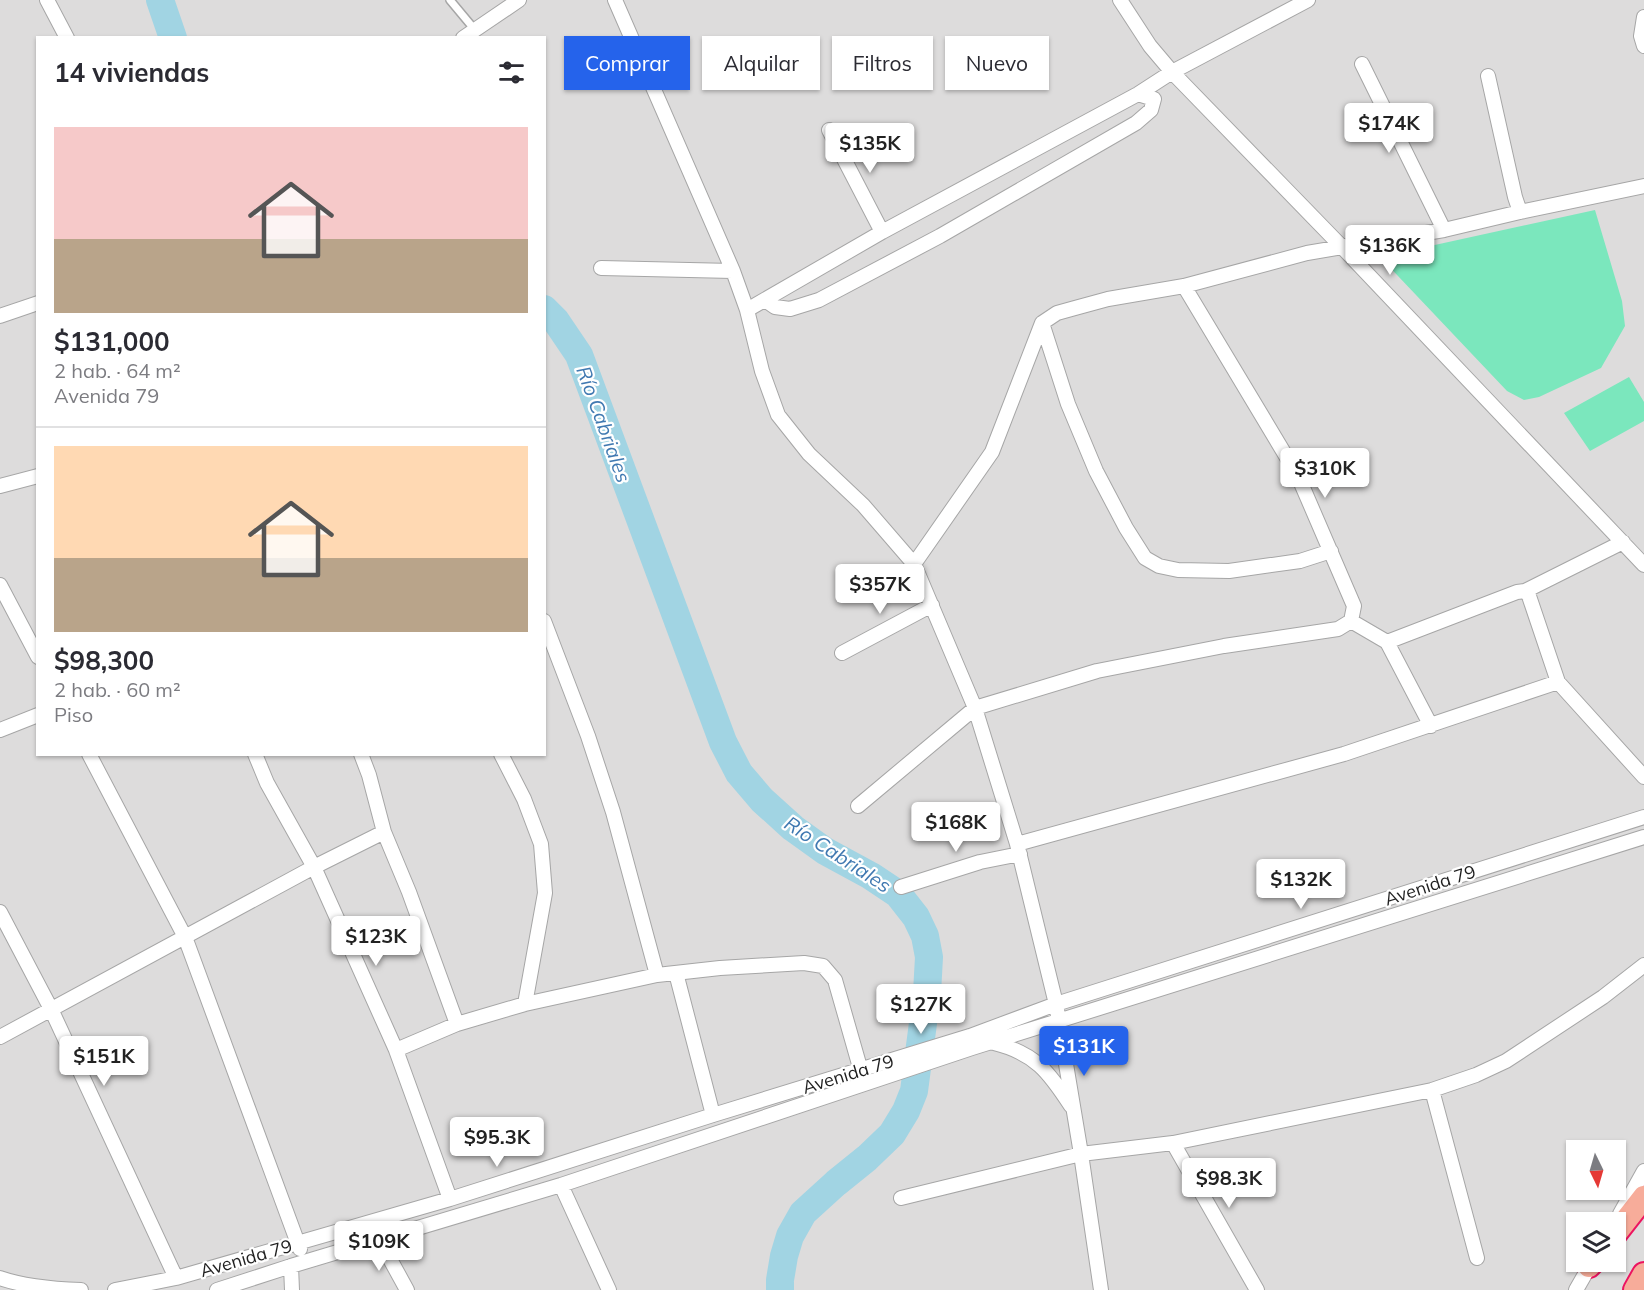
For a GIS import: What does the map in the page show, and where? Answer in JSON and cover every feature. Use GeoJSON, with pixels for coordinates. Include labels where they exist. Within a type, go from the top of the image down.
{"type":"FeatureCollection","features":[{"type":"Feature","properties":{"kind":"highway"},"geometry":{"type":"LineString","coordinates":[[1626,1220],[1644,1197]]}},
{"type":"Feature","properties":{"kind":"highway"},"geometry":{"type":"LineString","coordinates":[[1635,1290],[1644,1274]]}},
{"type":"Feature","properties":{"kind":"street"},"geometry":{"type":"LineString","coordinates":[[47,0],[66,36]]}},
{"type":"Feature","properties":{"kind":"street"},"geometry":{"type":"LineString","coordinates":[[469,34],[519,0]]}},
{"type":"Feature","properties":{"kind":"street"},"geometry":{"type":"LineString","coordinates":[[615,0],[733,271],[747,310],[762,371],[778,415],[808,454],[863,505],[914,564],[975,708],[1018,849],[1056,1004],[1101,1290]]}},
{"type":"Feature","properties":{"kind":"street"},"geometry":{"type":"LineString","coordinates":[[1120,0],[1149,46],[1172,72],[1644,565]]}},
{"type":"Feature","properties":{"kind":"street"},"geometry":{"type":"LineString","coordinates":[[747,310],[882,232],[1137,94],[1172,72],[1308,0]]}},
{"type":"Feature","properties":{"kind":"street"},"geometry":{"type":"LineString","coordinates":[[1644,17],[1641,36],[1644,46]]}},
{"type":"Feature","properties":{"kind":"street"},"geometry":{"type":"LineString","coordinates":[[1362,64],[1444,230]]}},
{"type":"Feature","properties":{"kind":"street"},"geometry":{"type":"LineString","coordinates":[[1488,76],[1520,212]]}},
{"type":"Feature","properties":{"kind":"street"},"geometry":{"type":"LineString","coordinates":[[765,300],[775,307],[790,309],[819,300],[940,236],[1136,123],[1151,110],[1154,99],[1137,94]]}},
{"type":"Feature","properties":{"kind":"street"},"geometry":{"type":"LineString","coordinates":[[829,130],[882,232]]}},
{"type":"Feature","properties":{"kind":"street"},"geometry":{"type":"LineString","coordinates":[[914,564],[992,452],[1042,324],[1057,313],[1108,299],[1184,286],[1307,253],[1444,230],[1644,186]]}},
{"type":"Feature","properties":{"kind":"street"},"geometry":{"type":"LineString","coordinates":[[601,268],[733,271]]}},
{"type":"Feature","properties":{"kind":"street"},"geometry":{"type":"LineString","coordinates":[[858,806],[975,708],[1097,671],[1224,646],[1338,629],[1351,621],[1354,606],[1298,476],[1184,286]]}},
{"type":"Feature","properties":{"kind":"street"},"geometry":{"type":"LineString","coordinates":[[0,316],[36,304]]}},
{"type":"Feature","properties":{"kind":"street"},"geometry":{"type":"LineString","coordinates":[[1042,324],[1068,404],[1096,471],[1126,528],[1145,558],[1159,566],[1178,570],[1229,571],[1300,561],[1331,551]]}},
{"type":"Feature","properties":{"kind":"street"},"geometry":{"type":"LineString","coordinates":[[0,486],[36,477]]}},
{"type":"Feature","properties":{"kind":"street"},"geometry":{"type":"LineString","coordinates":[[1387,642],[1517,592],[1525,591],[1623,542]]}},
{"type":"Feature","properties":{"kind":"street"},"geometry":{"type":"LineString","coordinates":[[0,585],[36,653]]}},
{"type":"Feature","properties":{"kind":"street"},"geometry":{"type":"LineString","coordinates":[[1525,591],[1529,596],[1558,682],[1644,777]]}},
{"type":"Feature","properties":{"kind":"street"},"geometry":{"type":"LineString","coordinates":[[842,653],[932,605]]}},
{"type":"Feature","properties":{"kind":"street"},"geometry":{"type":"LineString","coordinates":[[1351,621],[1387,642],[1431,726]]}},
{"type":"Feature","properties":{"kind":"street"},"geometry":{"type":"LineString","coordinates":[[546,626],[588,736],[613,812],[657,975]]}},
{"type":"Feature","properties":{"kind":"street"},"geometry":{"type":"LineString","coordinates":[[901,887],[1018,849],[1344,754],[1558,682]]}},
{"type":"Feature","properties":{"kind":"street"},"geometry":{"type":"LineString","coordinates":[[0,730],[36,716]]}},
{"type":"Feature","properties":{"kind":"street"},"geometry":{"type":"LineString","coordinates":[[90,756],[185,937],[298,1243],[298,1264],[292,1290]]}},
{"type":"Feature","properties":{"kind":"street"},"geometry":{"type":"LineString","coordinates":[[256,756],[267,783],[314,867],[396,1050],[450,1199]]}},
{"type":"Feature","properties":{"kind":"street"},"geometry":{"type":"LineString","coordinates":[[362,756],[384,832],[409,892],[457,1024]]}},
{"type":"Feature","properties":{"kind":"street"},"geometry":{"type":"LineString","coordinates":[[502,756],[524,799],[541,844],[544,892],[525,1004]]}},
{"type":"Feature","properties":{"kind":"street","name":"Avenida 79"},"geometry":{"type":"LineString","coordinates":[[116,1290],[176,1278],[450,1199],[713,1115],[861,1071],[882,1071],[971,1042],[1056,1004],[1644,817]]}},
{"type":"Feature","properties":{"kind":"street"},"geometry":{"type":"LineString","coordinates":[[0,1037],[314,867],[384,832]]}},
{"type":"Feature","properties":{"kind":"street","name":"Avenida 79"},"geometry":{"type":"LineString","coordinates":[[971,1042],[992,1042],[1059,1022],[1644,837]]}},
{"type":"Feature","properties":{"kind":"street"},"geometry":{"type":"LineString","coordinates":[[0,912],[51,1009],[176,1278]]}},
{"type":"Feature","properties":{"kind":"street"},"geometry":{"type":"LineString","coordinates":[[396,1050],[457,1024],[525,1004],[657,975],[720,968],[804,963],[823,966],[835,980],[861,1071]]}},
{"type":"Feature","properties":{"kind":"street"},"geometry":{"type":"LineString","coordinates":[[901,1198],[1081,1154],[1173,1143],[1432,1090],[1476,1076],[1506,1060],[1603,997],[1644,965]]}},
{"type":"Feature","properties":{"kind":"street"},"geometry":{"type":"LineString","coordinates":[[676,973],[713,1115]]}},
{"type":"Feature","properties":{"kind":"street"},"geometry":{"type":"LineString","coordinates":[[992,1042],[1011,1047],[1029,1056],[1054,1080],[1074,1111]]}},
{"type":"Feature","properties":{"kind":"street"},"geometry":{"type":"LineString","coordinates":[[217,1290],[561,1185],[882,1071]]}},
{"type":"Feature","properties":{"kind":"street"},"geometry":{"type":"LineString","coordinates":[[1432,1090],[1477,1257]]}},
{"type":"Feature","properties":{"kind":"street"},"geometry":{"type":"LineString","coordinates":[[1173,1143],[1257,1290]]}},
{"type":"Feature","properties":{"kind":"street"},"geometry":{"type":"LineString","coordinates":[[1621,1212],[1644,1171]]}},
{"type":"Feature","properties":{"kind":"street"},"geometry":{"type":"LineString","coordinates":[[561,1185],[609,1290]]}},
{"type":"Feature","properties":{"kind":"street"},"geometry":{"type":"LineString","coordinates":[[379,1239],[407,1290]]}},
{"type":"Feature","properties":{"kind":"street"},"geometry":{"type":"LineString","coordinates":[[1576,1290],[1587,1272]]}},
{"type":"Feature","properties":{"kind":"street"},"geometry":{"type":"LineString","coordinates":[[0,1278],[50,1288],[81,1290]]}},
{"type":"Feature","properties":{"kind":"lane"},"geometry":{"type":"LineString","coordinates":[[450,0],[469,34]]}},
{"type":"Feature","properties":{"kind":"shaded area"},"geometry":{"type":"Polygon","coordinates":[[[0,0],[1644,0],[1644,1290],[0,1290],[0,0]]]}},
{"type":"Feature","properties":{"kind":"green space"},"geometry":{"type":"Polygon","coordinates":[[[1595,210],[1622,301],[1625,326],[1601,368],[1539,397],[1524,400],[1507,391],[1380,257],[1595,210]]]}},
{"type":"Feature","properties":{"kind":"green space"},"geometry":{"type":"Polygon","coordinates":[[[1629,377],[1644,402],[1644,421],[1590,451],[1564,413],[1629,377]]]}},
{"type":"Feature","properties":{"kind":"waterway","name":"Río Cabriales"},"geometry":{"type":"LineString","coordinates":[[160,0],[172,36]]}},
{"type":"Feature","properties":{"kind":"waterway","name":"Río Cabriales"},"geometry":{"type":"LineString","coordinates":[[546,311],[556,321],[579,355],[723,742],[739,773],[762,800],[793,828],[825,851],[871,876],[898,894],[916,917],[925,936],[929,957],[927,993],[914,1091],[906,1111],[892,1134],[803,1213],[790,1236],[784,1256],[780,1290]]}}]}
